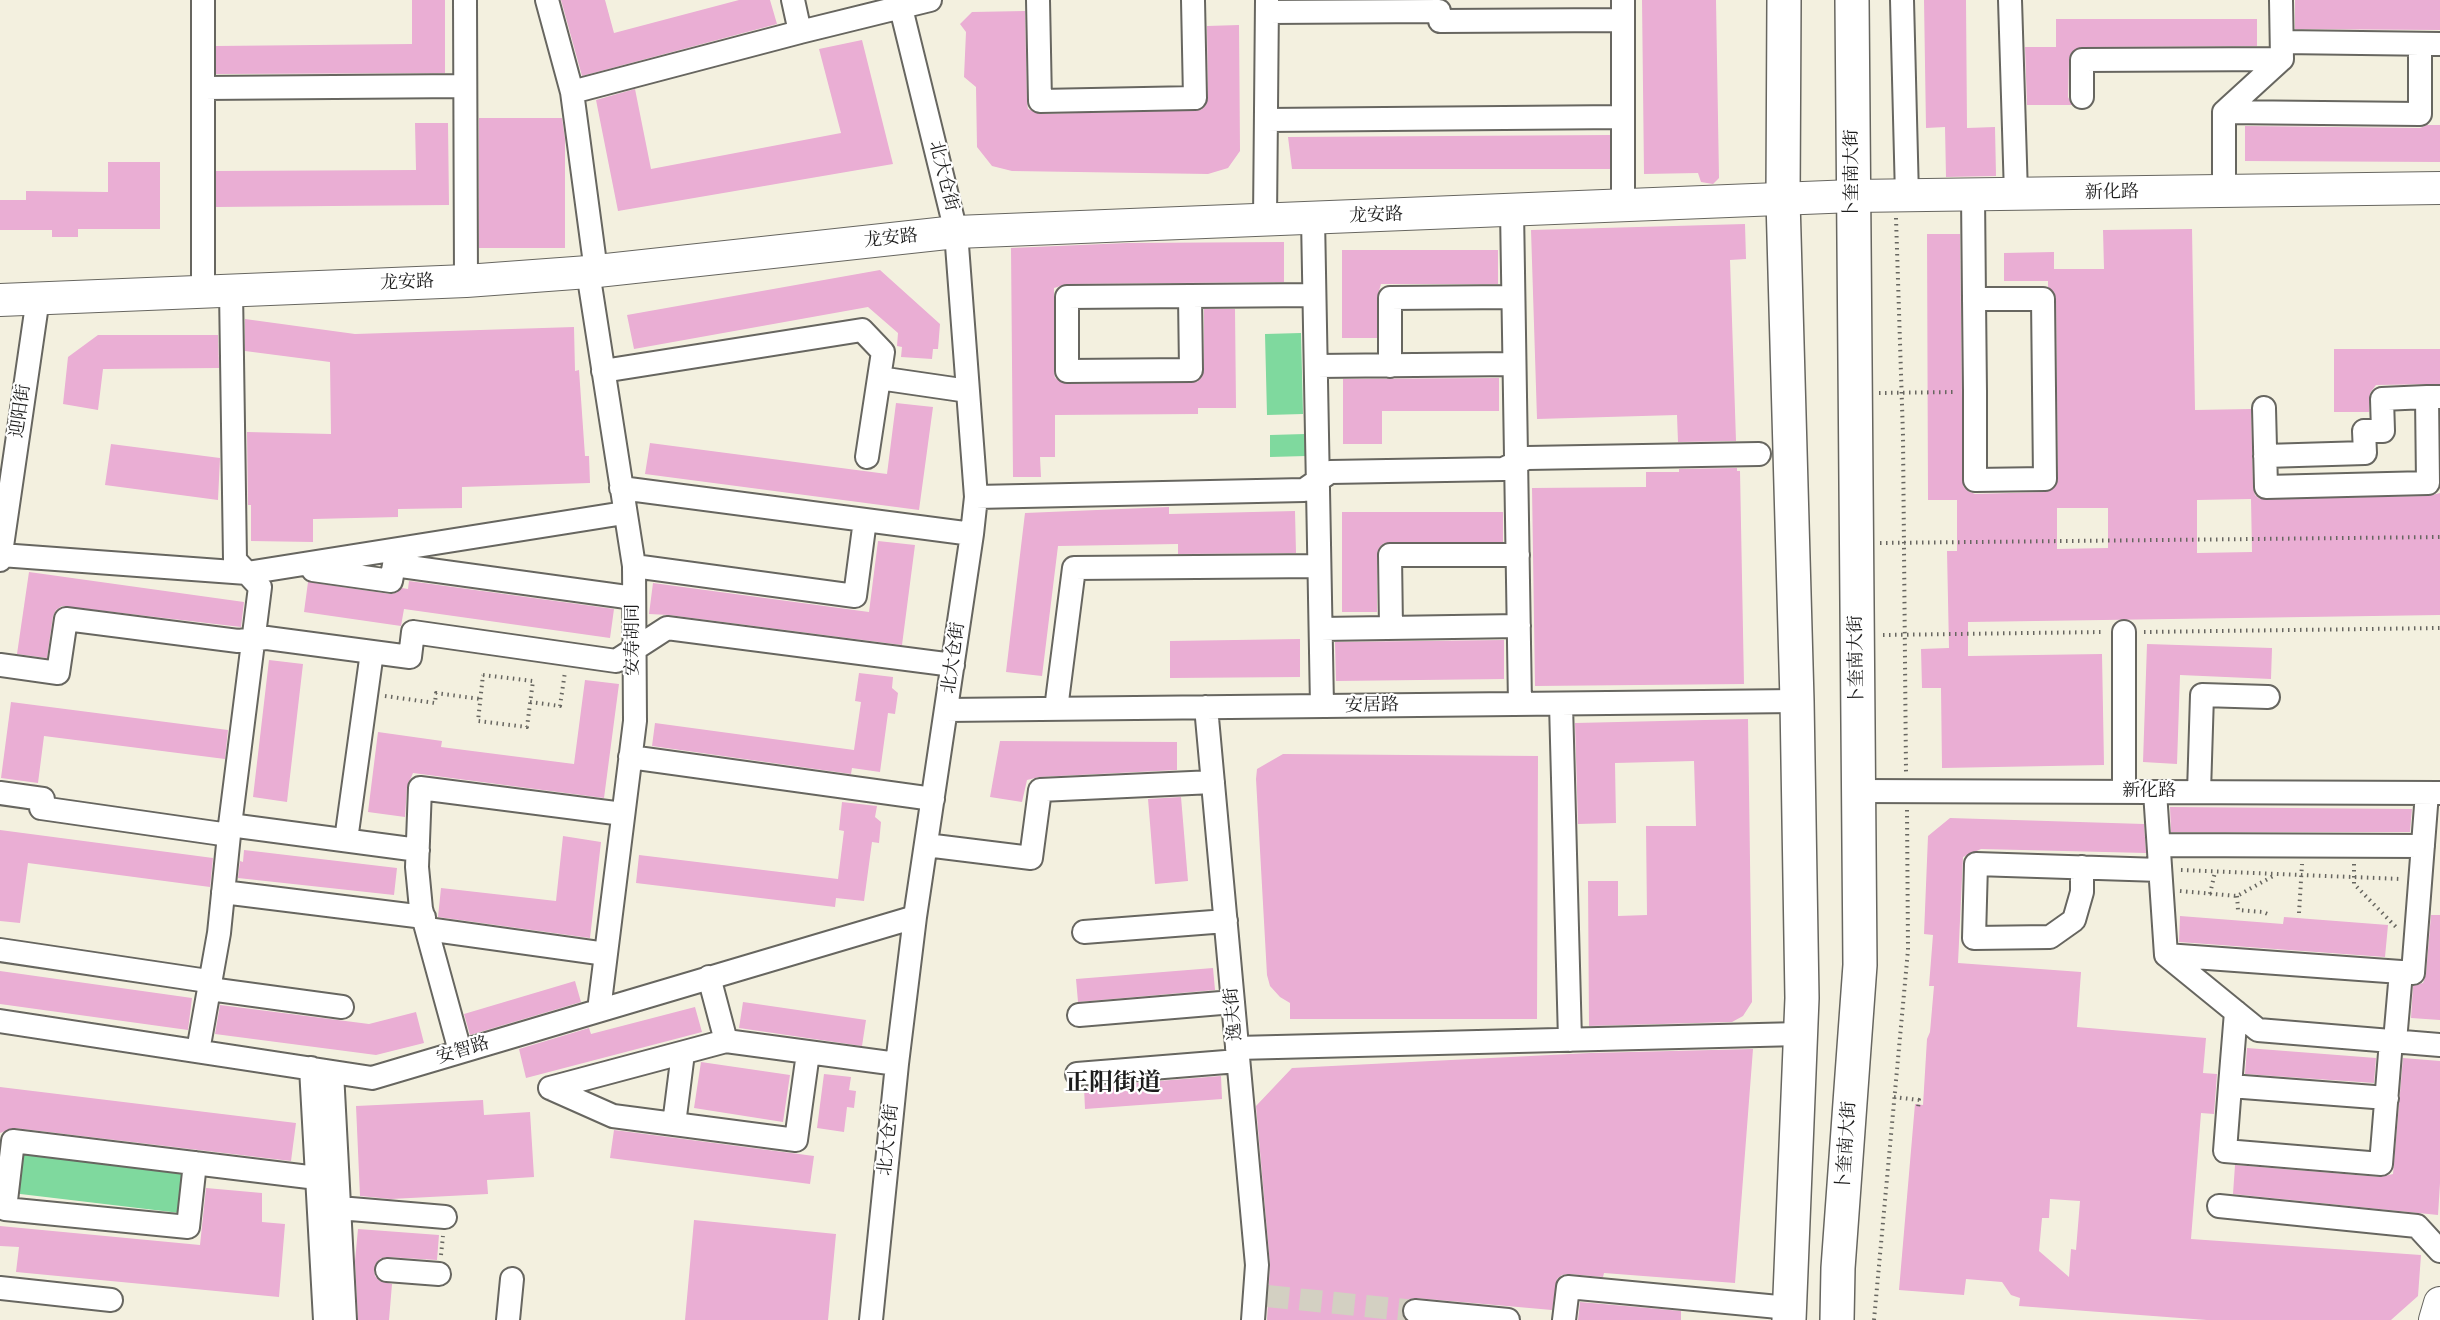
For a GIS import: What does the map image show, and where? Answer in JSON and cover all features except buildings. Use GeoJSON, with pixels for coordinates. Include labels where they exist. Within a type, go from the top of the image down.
{"type":"FeatureCollection","features":[{"type":"Feature","properties":{"kind":"main road"},"geometry":{"type":"LineString","coordinates":[[1784,0],[1783,200],[1797,701],[1802,998],[1789,1314]]}},
{"type":"Feature","properties":{"kind":"main road","name":"卜奎南大街"},"geometry":{"type":"LineString","coordinates":[[1837,1320],[1838,1268],[1860,965],[1852,0]]}},
{"type":"Feature","properties":{"kind":"street"},"geometry":{"type":"LineString","coordinates":[[198,1051],[219,933],[229,830],[260,587],[235,560],[203,88],[203,0]]}},
{"type":"Feature","properties":{"kind":"street"},"geometry":{"type":"LineString","coordinates":[[465,0],[466,281]]}},
{"type":"Feature","properties":{"kind":"street","name":"安寿胡同"},"geometry":{"type":"LineString","coordinates":[[547,0],[572,92],[603,371],[634,566],[634,720],[599,1010]]}},
{"type":"Feature","properties":{"kind":"street"},"geometry":{"type":"LineString","coordinates":[[793,0],[800,32]]}},
{"type":"Feature","properties":{"kind":"street"},"geometry":{"type":"LineString","coordinates":[[572,92],[800,32],[900,3],[930,0]]}},
{"type":"Feature","properties":{"kind":"street"},"geometry":{"type":"LineString","coordinates":[[1038,0],[1040,100],[1194,98],[1192,0]]}},
{"type":"Feature","properties":{"kind":"street"},"geometry":{"type":"LineString","coordinates":[[1901,196],[1902,0]]}},
{"type":"Feature","properties":{"kind":"street"},"geometry":{"type":"LineString","coordinates":[[2010,0],[2016,194]]}},
{"type":"Feature","properties":{"kind":"street"},"geometry":{"type":"LineString","coordinates":[[2224,192],[2224,112],[2282,51],[2281,0]]}},
{"type":"Feature","properties":{"kind":"street","name":"北大仓街"},"geometry":{"type":"LineString","coordinates":[[871,1320],[897,1064],[915,917],[976,497],[956,232],[900,3]]}},
{"type":"Feature","properties":{"kind":"street"},"geometry":{"type":"LineString","coordinates":[[1265,220],[1267,6],[1439,11],[1440,21],[1621,10],[1623,206]]}},
{"type":"Feature","properties":{"kind":"street"},"geometry":{"type":"LineString","coordinates":[[2082,97],[2082,60],[2430,44],[2420,114],[2224,112]]}},
{"type":"Feature","properties":{"kind":"street"},"geometry":{"type":"LineString","coordinates":[[203,88],[465,86]]}},
{"type":"Feature","properties":{"kind":"street"},"geometry":{"type":"LineString","coordinates":[[1266,120],[1623,117]]}},
{"type":"Feature","properties":{"kind":"street","name":"新化路"},"geometry":{"type":"LineString","coordinates":[[1783,200],[1853,196],[2440,188]]}},
{"type":"Feature","properties":{"kind":"street"},"geometry":{"type":"LineString","coordinates":[[1972,195],[1975,480],[2044,479],[2043,298],[1974,299]]}},
{"type":"Feature","properties":{"kind":"street","name":"龙安路"},"geometry":{"type":"LineString","coordinates":[[0,300],[466,281],[592,271],[956,232],[1783,200]]}},
{"type":"Feature","properties":{"kind":"street"},"geometry":{"type":"LineString","coordinates":[[1512,210],[1520,704]]}},
{"type":"Feature","properties":{"kind":"street"},"geometry":{"type":"LineString","coordinates":[[1312,218],[1322,706]]}},
{"type":"Feature","properties":{"kind":"street"},"geometry":{"type":"LineString","coordinates":[[1190,296],[1191,370],[1067,371],[1067,297],[1190,296],[1314,295]]}},
{"type":"Feature","properties":{"kind":"street"},"geometry":{"type":"LineString","coordinates":[[1390,366],[1390,298],[1513,297]]}},
{"type":"Feature","properties":{"kind":"street","name":"迎阳街"},"geometry":{"type":"LineString","coordinates":[[0,560],[5,483],[38,298]]}},
{"type":"Feature","properties":{"kind":"street"},"geometry":{"type":"LineString","coordinates":[[603,371],[862,330],[883,352],[867,457]]}},
{"type":"Feature","properties":{"kind":"street"},"geometry":{"type":"LineString","coordinates":[[1316,366],[1514,364]]}},
{"type":"Feature","properties":{"kind":"street"},"geometry":{"type":"LineString","coordinates":[[879,378],[968,391]]}},
{"type":"Feature","properties":{"kind":"street"},"geometry":{"type":"LineString","coordinates":[[2264,408],[2266,487],[2428,483],[2433,397],[2382,399],[2383,431],[2364,431],[2366,484]]}},
{"type":"Feature","properties":{"kind":"street"},"geometry":{"type":"LineString","coordinates":[[2265,456],[2365,453]]}},
{"type":"Feature","properties":{"kind":"street"},"geometry":{"type":"LineString","coordinates":[[976,497],[1304,490],[1330,472],[1503,469],[1527,458],[1759,454]]}},
{"type":"Feature","properties":{"kind":"street"},"geometry":{"type":"LineString","coordinates":[[621,488],[972,534]]}},
{"type":"Feature","properties":{"kind":"street"},"geometry":{"type":"LineString","coordinates":[[1,555],[247,573],[624,513]]}},
{"type":"Feature","properties":{"kind":"street"},"geometry":{"type":"LineString","coordinates":[[634,566],[855,596],[865,520]]}},
{"type":"Feature","properties":{"kind":"street"},"geometry":{"type":"LineString","coordinates":[[1391,628],[1390,555],[1518,555]]}},
{"type":"Feature","properties":{"kind":"street"},"geometry":{"type":"LineString","coordinates":[[289,567],[392,581],[394,565],[634,598]]}},
{"type":"Feature","properties":{"kind":"street"},"geometry":{"type":"LineString","coordinates":[[1056,709],[1074,567],[1319,566]]}},
{"type":"Feature","properties":{"kind":"street"},"geometry":{"type":"LineString","coordinates":[[0,665],[58,673],[66,619],[238,641],[267,638],[410,657],[413,632],[616,661],[667,628],[953,665]]}},
{"type":"Feature","properties":{"kind":"street"},"geometry":{"type":"LineString","coordinates":[[1321,629],[1519,626]]}},
{"type":"Feature","properties":{"kind":"street"},"geometry":{"type":"LineString","coordinates":[[2124,632],[2124,792]]}},
{"type":"Feature","properties":{"kind":"street"},"geometry":{"type":"LineString","coordinates":[[346,840],[372,652]]}},
{"type":"Feature","properties":{"kind":"street"},"geometry":{"type":"LineString","coordinates":[[2199,792],[2202,695],[2268,697]]}},
{"type":"Feature","properties":{"kind":"street","name":"安居路"},"geometry":{"type":"LineString","coordinates":[[946,710],[1797,701]]}},
{"type":"Feature","properties":{"kind":"street"},"geometry":{"type":"LineString","coordinates":[[1561,704],[1570,1040]]}},
{"type":"Feature","properties":{"kind":"street","name":"逸夫街"},"geometry":{"type":"LineString","coordinates":[[1206,707],[1261,1296],[1253,1320]]}},
{"type":"Feature","properties":{"kind":"street"},"geometry":{"type":"LineString","coordinates":[[630,757],[933,799]]}},
{"type":"Feature","properties":{"kind":"street"},"geometry":{"type":"LineString","coordinates":[[926,845],[1031,858],[1040,790],[1213,782]]}},
{"type":"Feature","properties":{"kind":"street"},"geometry":{"type":"LineString","coordinates":[[460,1052],[425,923],[417,867],[420,788],[623,814]]}},
{"type":"Feature","properties":{"kind":"street","name":"新化路"},"geometry":{"type":"LineString","coordinates":[[1858,791],[2433,793]]}},
{"type":"Feature","properties":{"kind":"street"},"geometry":{"type":"LineString","coordinates":[[2155,792],[2166,955],[2258,1030],[2440,1045]]}},
{"type":"Feature","properties":{"kind":"street"},"geometry":{"type":"LineString","coordinates":[[0,793],[43,799],[41,808],[229,830],[346,840],[417,850]]}},
{"type":"Feature","properties":{"kind":"street"},"geometry":{"type":"LineString","coordinates":[[2166,955],[2413,973],[2422,846],[2433,793]]}},
{"type":"Feature","properties":{"kind":"street"},"geometry":{"type":"LineString","coordinates":[[2159,845],[2422,846]]}},
{"type":"Feature","properties":{"kind":"street"},"geometry":{"type":"LineString","coordinates":[[2082,867],[2082,892],[2074,920],[2050,937],[1974,938],[1976,864],[2082,867],[2161,880]]}},
{"type":"Feature","properties":{"kind":"street"},"geometry":{"type":"LineString","coordinates":[[223,892],[606,954]]}},
{"type":"Feature","properties":{"kind":"street","name":"安智路"},"geometry":{"type":"LineString","coordinates":[[0,1021],[372,1078],[915,917]]}},
{"type":"Feature","properties":{"kind":"street"},"geometry":{"type":"LineString","coordinates":[[1084,932],[1226,921]]}},
{"type":"Feature","properties":{"kind":"street"},"geometry":{"type":"LineString","coordinates":[[0,950],[201,980],[217,990],[342,1007]]}},
{"type":"Feature","properties":{"kind":"street"},"geometry":{"type":"LineString","coordinates":[[2236,1012],[2225,1151],[2381,1164],[2401,972]]}},
{"type":"Feature","properties":{"kind":"street"},"geometry":{"type":"LineString","coordinates":[[709,977],[726,1041]]}},
{"type":"Feature","properties":{"kind":"street"},"geometry":{"type":"LineString","coordinates":[[1079,1015],[1233,1002]]}},
{"type":"Feature","properties":{"kind":"street"},"geometry":{"type":"LineString","coordinates":[[1077,1074],[1238,1055],[1570,1040],[1799,1034]]}},
{"type":"Feature","properties":{"kind":"street"},"geometry":{"type":"LineString","coordinates":[[808,1053],[796,1140],[612,1116],[550,1088],[726,1041],[897,1064]]}},
{"type":"Feature","properties":{"kind":"street"},"geometry":{"type":"LineString","coordinates":[[674,1124],[683,1053]]}},
{"type":"Feature","properties":{"kind":"street"},"geometry":{"type":"LineString","coordinates":[[321,1070],[317,1178],[329,1209],[325,1320]]}},
{"type":"Feature","properties":{"kind":"street"},"geometry":{"type":"LineString","coordinates":[[321,1070],[329,1209],[345,1320]]}},
{"type":"Feature","properties":{"kind":"street"},"geometry":{"type":"LineString","coordinates":[[2230,1086],[2387,1098]]}},
{"type":"Feature","properties":{"kind":"street"},"geometry":{"type":"LineString","coordinates":[[195,1163],[188,1227],[5,1209],[13,1141],[195,1163],[317,1178]]}},
{"type":"Feature","properties":{"kind":"street"},"geometry":{"type":"LineString","coordinates":[[2219,1206],[2417,1226],[2440,1251]]}},
{"type":"Feature","properties":{"kind":"street"},"geometry":{"type":"LineString","coordinates":[[329,1209],[445,1217]]}},
{"type":"Feature","properties":{"kind":"street"},"geometry":{"type":"LineString","coordinates":[[387,1270],[439,1274]]}},
{"type":"Feature","properties":{"kind":"street"},"geometry":{"type":"LineString","coordinates":[[508,1320],[512,1279]]}},
{"type":"Feature","properties":{"kind":"street"},"geometry":{"type":"LineString","coordinates":[[1564,1320],[1568,1287],[1789,1314]]}},
{"type":"Feature","properties":{"kind":"street"},"geometry":{"type":"LineString","coordinates":[[0,1288],[111,1300]]}},
{"type":"Feature","properties":{"kind":"street"},"geometry":{"type":"LineString","coordinates":[[2435,1320],[2440,1303]]}},
{"type":"Feature","properties":{"kind":"street"},"geometry":{"type":"LineString","coordinates":[[1415,1311],[1508,1320]]}},
{"type":"Feature","properties":{"kind":"path"},"geometry":{"type":"LineString","coordinates":[[1874,1320],[1908,950],[1901,392],[1901,196]]}},
{"type":"Feature","properties":{"kind":"path"},"geometry":{"type":"LineString","coordinates":[[1855,393],[1975,392]]}},
{"type":"Feature","properties":{"kind":"path"},"geometry":{"type":"LineString","coordinates":[[1856,544],[2440,537]]}},
{"type":"Feature","properties":{"kind":"path"},"geometry":{"type":"LineString","coordinates":[[1857,635],[2440,628]]}},
{"type":"Feature","properties":{"kind":"path"},"geometry":{"type":"LineString","coordinates":[[530,702],[560,706],[568,654]]}},
{"type":"Feature","properties":{"kind":"path"},"geometry":{"type":"LineString","coordinates":[[483,675],[533,681],[530,702],[527,727],[477,721],[483,675]]}},
{"type":"Feature","properties":{"kind":"path"},"geometry":{"type":"LineString","coordinates":[[366,693],[435,703],[436,693],[480,699]]}},
{"type":"Feature","properties":{"kind":"path"},"geometry":{"type":"LineString","coordinates":[[2299,913],[2303,845]]}},
{"type":"Feature","properties":{"kind":"path"},"geometry":{"type":"LineString","coordinates":[[2354,846],[2354,884],[2415,946]]}},
{"type":"Feature","properties":{"kind":"path"},"geometry":{"type":"LineString","coordinates":[[2210,894],[2215,872]]}},
{"type":"Feature","properties":{"kind":"path"},"geometry":{"type":"LineString","coordinates":[[2161,880],[2215,872],[2420,880]]}},
{"type":"Feature","properties":{"kind":"path"},"geometry":{"type":"LineString","coordinates":[[2161,880],[2210,894],[2237,896],[2276,874]]}},
{"type":"Feature","properties":{"kind":"path"},"geometry":{"type":"LineString","coordinates":[[2237,896],[2238,910],[2263,912],[2270,915]]}},
{"type":"Feature","properties":{"kind":"path"},"geometry":{"type":"LineString","coordinates":[[1894,1097],[1919,1100],[1918,1108]]}},
{"type":"Feature","properties":{"kind":"path"},"geometry":{"type":"LineString","coordinates":[[439,1274],[445,1217]]}},
{"type":"Feature","properties":{"kind":"green space"},"geometry":{"type":"Polygon","coordinates":[[[1301,333],[1303,414],[1267,415],[1265,334],[1301,333]]]}},
{"type":"Feature","properties":{"kind":"green space"},"geometry":{"type":"Polygon","coordinates":[[[1305,434],[1306,456],[1270,457],[1270,435],[1305,434]]]}},
{"type":"Feature","properties":{"kind":"green space"},"geometry":{"type":"Polygon","coordinates":[[[17,1149],[185,1169],[180,1213],[12,1193],[17,1149]]]}},
{"type":"Feature","properties":{"kind":"tunnel"},"geometry":{"type":"LineString","coordinates":[[1267,1296],[1415,1311]]}},
{"type":"Feature","properties":{"kind":"district","name":"正阳街道"},"geometry":{"type":"Point","coordinates":[1113,1084]}}]}
